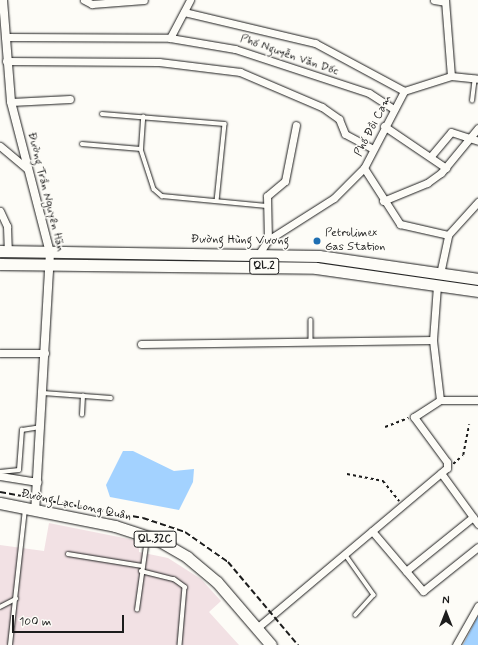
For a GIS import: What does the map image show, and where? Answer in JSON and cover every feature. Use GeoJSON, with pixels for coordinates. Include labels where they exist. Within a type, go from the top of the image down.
{"type":"FeatureCollection","features":[{"type":"Feature","properties":{"kind":"main road","name":"Đường Hùng Vương"},"geometry":{"type":"LineString","coordinates":[[4,251],[50,253],[257,254],[319,256],[478,279]]}},
{"type":"Feature","properties":{"kind":"main road","name":"Đường Hùng Vương"},"geometry":{"type":"LineString","coordinates":[[0,264],[316,268],[478,292]]}},
{"type":"Feature","properties":{"kind":"main road","name":"Đường Lạc Long Quân"},"geometry":{"type":"LineString","coordinates":[[0,503],[148,536],[187,557],[208,574],[258,627],[271,645]]}},
{"type":"Feature","properties":{"kind":"street","name":"Đường Trần Nguyên Hãn"},"geometry":{"type":"LineString","coordinates":[[3,0],[4,37],[11,102],[27,169],[50,253],[38,482],[30,509]]}},
{"type":"Feature","properties":{"kind":"street"},"geometry":{"type":"LineString","coordinates":[[84,0],[92,4],[144,0]]}},
{"type":"Feature","properties":{"kind":"street"},"geometry":{"type":"LineString","coordinates":[[170,38],[190,0]]}},
{"type":"Feature","properties":{"kind":"street"},"geometry":{"type":"LineString","coordinates":[[434,0],[445,1],[451,76]]}},
{"type":"Feature","properties":{"kind":"street"},"geometry":{"type":"LineString","coordinates":[[184,12],[315,42],[404,91]]}},
{"type":"Feature","properties":{"kind":"street","name":"Phố Nguyễn Văn Dốc"},"geometry":{"type":"LineString","coordinates":[[4,37],[170,38],[253,54],[369,93],[394,109]]}},
{"type":"Feature","properties":{"kind":"street"},"geometry":{"type":"LineString","coordinates":[[6,61],[159,62],[240,72],[322,107],[339,119],[345,134],[373,149]]}},
{"type":"Feature","properties":{"kind":"street","name":"Phố Đồi Cam"},"geometry":{"type":"LineString","coordinates":[[251,266],[257,254],[268,240],[334,198],[364,168],[384,126],[404,91],[451,76],[477,79]]}},
{"type":"Feature","properties":{"kind":"street"},"geometry":{"type":"LineString","coordinates":[[11,102],[70,99]]}},
{"type":"Feature","properties":{"kind":"street"},"geometry":{"type":"LineString","coordinates":[[268,240],[267,206],[270,191],[285,181],[296,125]]}},
{"type":"Feature","properties":{"kind":"street"},"geometry":{"type":"LineString","coordinates":[[384,126],[446,168]]}},
{"type":"Feature","properties":{"kind":"street"},"geometry":{"type":"LineString","coordinates":[[383,201],[427,183],[446,168],[475,139],[478,128]]}},
{"type":"Feature","properties":{"kind":"street"},"geometry":{"type":"LineString","coordinates":[[430,156],[451,132],[475,139]]}},
{"type":"Feature","properties":{"kind":"street"},"geometry":{"type":"LineString","coordinates":[[0,146],[27,169]]}},
{"type":"Feature","properties":{"kind":"street"},"geometry":{"type":"LineString","coordinates":[[364,168],[383,201],[400,224],[448,236]]}},
{"type":"Feature","properties":{"kind":"street"},"geometry":{"type":"LineString","coordinates":[[440,274],[448,236],[478,202]]}},
{"type":"Feature","properties":{"kind":"street"},"geometry":{"type":"LineString","coordinates":[[0,211],[7,226],[4,251]]}},
{"type":"Feature","properties":{"kind":"street"},"geometry":{"type":"LineString","coordinates":[[437,286],[433,340],[440,400]]}},
{"type":"Feature","properties":{"kind":"street"},"geometry":{"type":"LineString","coordinates":[[141,344],[433,340]]}},
{"type":"Feature","properties":{"kind":"street"},"geometry":{"type":"LineString","coordinates":[[0,353],[45,353]]}},
{"type":"Feature","properties":{"kind":"street"},"geometry":{"type":"LineString","coordinates":[[258,627],[441,473],[448,465],[414,417],[440,400],[478,400]]}},
{"type":"Feature","properties":{"kind":"street"},"geometry":{"type":"LineString","coordinates":[[441,473],[478,524]]}},
{"type":"Feature","properties":{"kind":"street"},"geometry":{"type":"LineString","coordinates":[[0,476],[38,482]]}},
{"type":"Feature","properties":{"kind":"street"},"geometry":{"type":"LineString","coordinates":[[406,571],[472,517]]}},
{"type":"Feature","properties":{"kind":"street"},"geometry":{"type":"LineString","coordinates":[[372,531],[420,590],[425,590],[478,547]]}},
{"type":"Feature","properties":{"kind":"street"},"geometry":{"type":"LineString","coordinates":[[456,645],[478,606]]}},
{"type":"Feature","properties":{"kind":"lane"},"geometry":{"type":"LineString","coordinates":[[472,101],[477,79]]}},
{"type":"Feature","properties":{"kind":"lane"},"geometry":{"type":"LineString","coordinates":[[102,114],[225,124],[217,201]]}},
{"type":"Feature","properties":{"kind":"lane"},"geometry":{"type":"LineString","coordinates":[[143,117],[141,149],[156,193],[267,206]]}},
{"type":"Feature","properties":{"kind":"lane"},"geometry":{"type":"LineString","coordinates":[[82,144],[141,149]]}},
{"type":"Feature","properties":{"kind":"lane"},"geometry":{"type":"LineString","coordinates":[[311,320],[311,341]]}},
{"type":"Feature","properties":{"kind":"lane"},"geometry":{"type":"LineString","coordinates":[[43,393],[110,398]]}},
{"type":"Feature","properties":{"kind":"lane"},"geometry":{"type":"LineString","coordinates":[[82,415],[83,396]]}},
{"type":"Feature","properties":{"kind":"lane"},"geometry":{"type":"LineString","coordinates":[[0,472],[19,470],[22,430],[41,427]]}},
{"type":"Feature","properties":{"kind":"lane"},"geometry":{"type":"LineString","coordinates":[[10,645],[30,509]]}},
{"type":"Feature","properties":{"kind":"lane"},"geometry":{"type":"LineString","coordinates":[[137,610],[141,571],[148,536]]}},
{"type":"Feature","properties":{"kind":"lane"},"geometry":{"type":"LineString","coordinates":[[68,554],[142,566]]}},
{"type":"Feature","properties":{"kind":"lane"},"geometry":{"type":"LineString","coordinates":[[345,554],[374,595],[356,615]]}},
{"type":"Feature","properties":{"kind":"lane"},"geometry":{"type":"LineString","coordinates":[[141,571],[174,579],[185,587],[180,645]]}},
{"type":"Feature","properties":{"kind":"lane"},"geometry":{"type":"LineString","coordinates":[[0,607],[16,599]]}},
{"type":"Feature","properties":{"kind":"path"},"geometry":{"type":"LineString","coordinates":[[385,427],[414,417]]}},
{"type":"Feature","properties":{"kind":"path"},"geometry":{"type":"LineString","coordinates":[[448,465],[463,455],[469,425]]}},
{"type":"Feature","properties":{"kind":"path"},"geometry":{"type":"LineString","coordinates":[[347,474],[383,481],[402,506]]}},
{"type":"Feature","properties":{"kind":"shaded area"},"geometry":{"type":"Polygon","coordinates":[[[49,523],[139,541],[139,552],[168,558],[201,579],[221,601],[209,612],[239,645],[0,645],[0,545],[44,551],[49,523]]]}},
{"type":"Feature","properties":{"kind":"water"},"geometry":{"type":"Polygon","coordinates":[[[123,451],[133,451],[174,471],[194,469],[193,482],[179,510],[110,497],[106,485],[123,451]]]}},
{"type":"Feature","properties":{"kind":"water"},"geometry":{"type":"Polygon","coordinates":[[[478,616],[478,645],[463,645],[478,616]]]}},
{"type":"Feature","properties":{"kind":"railway"},"geometry":{"type":"LineString","coordinates":[[0,492],[143,518],[185,532],[228,562],[298,645]]}},
{"type":"Feature","properties":{"kind":"place","name":"Petrolimex Gas Station"},"geometry":{"type":"Point","coordinates":[317,241]}}]}
